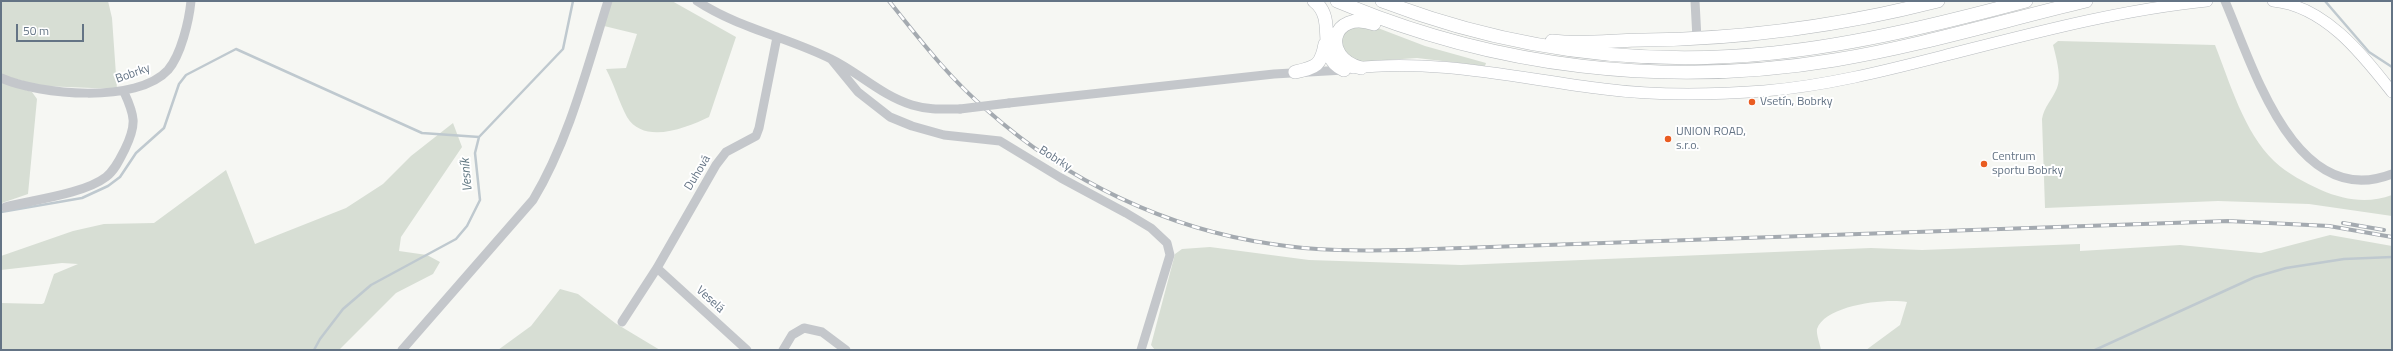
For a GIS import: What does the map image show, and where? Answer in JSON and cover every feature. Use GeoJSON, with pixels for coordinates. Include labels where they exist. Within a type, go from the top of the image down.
{"type":"FeatureCollection","features":[{"type":"Feature","properties":{"kind":"highway"},"geometry":{"type":"LineString","coordinates":[[1314,1],[1325,16],[1328,55],[1335,64]]}},
{"type":"Feature","properties":{"kind":"highway"},"geometry":{"type":"LineString","coordinates":[[1337,1],[1411,29],[1461,44],[1515,57],[1570,66],[1645,72],[1752,71],[1837,60],[1883,51],[2086,1]]}},
{"type":"Feature","properties":{"kind":"highway"},"geometry":{"type":"LineString","coordinates":[[1382,1],[1425,17],[1518,42],[1571,51],[1644,57],[1703,58],[1774,53],[1835,45],[1884,36],[2026,1]]}},
{"type":"Feature","properties":{"kind":"highway"},"geometry":{"type":"LineString","coordinates":[[1425,17],[1555,41],[1697,39],[1825,26],[1938,1]]}},
{"type":"Feature","properties":{"kind":"highway"},"geometry":{"type":"LineString","coordinates":[[1335,64],[1336,44],[1339,30],[1348,22],[1357,20],[1412,38],[1461,44]]}},
{"type":"Feature","properties":{"kind":"highway"},"geometry":{"type":"LineString","coordinates":[[1295,72],[1314,67],[1321,61],[1326,39]]}},
{"type":"Feature","properties":{"kind":"highway"},"geometry":{"type":"LineString","coordinates":[[1335,64],[1345,61],[1361,68]]}},
{"type":"Feature","properties":{"kind":"main road"},"geometry":{"type":"LineString","coordinates":[[1361,68],[1410,64],[1605,89],[1660,94],[1766,91],[1863,75],[2040,31],[2166,6],[2207,1]]}},
{"type":"Feature","properties":{"kind":"main road"},"geometry":{"type":"LineString","coordinates":[[2273,1],[2295,6],[2327,23],[2346,39],[2392,92]]}},
{"type":"Feature","properties":{"kind":"street","name":"Bobrky"},"geometry":{"type":"LineString","coordinates":[[1,78],[31,88],[96,93],[124,92],[158,78],[175,62],[180,51],[190,1]]}},
{"type":"Feature","properties":{"kind":"street"},"geometry":{"type":"LineString","coordinates":[[402,350],[533,200],[545,180],[574,108],[608,1]]}},
{"type":"Feature","properties":{"kind":"street","name":"Bobrky"},"geometry":{"type":"LineString","coordinates":[[697,1],[715,13],[831,59],[885,93],[913,106],[931,109],[960,109],[1295,72],[1335,64]]}},
{"type":"Feature","properties":{"kind":"street"},"geometry":{"type":"LineString","coordinates":[[1695,1],[1697,39]]}},
{"type":"Feature","properties":{"kind":"street"},"geometry":{"type":"LineString","coordinates":[[2225,1],[2274,112],[2298,149],[2326,170],[2353,180],[2377,179],[2392,174]]}},
{"type":"Feature","properties":{"kind":"street","name":"Duhová"},"geometry":{"type":"LineString","coordinates":[[622,322],[657,268],[716,165],[726,152],[756,136],[759,128],[777,37]]}},
{"type":"Feature","properties":{"kind":"street","name":"Bobrky"},"geometry":{"type":"LineString","coordinates":[[831,59],[858,92],[890,117],[912,126],[944,135],[1000,141],[1061,178],[1126,212],[1151,228],[1167,243],[1170,255],[1140,350]]}},
{"type":"Feature","properties":{"kind":"street"},"geometry":{"type":"LineString","coordinates":[[4,207],[68,192],[93,184],[108,176],[119,161],[133,133],[133,115],[124,92]]}},
{"type":"Feature","properties":{"kind":"street","name":"Veselá"},"geometry":{"type":"LineString","coordinates":[[657,268],[747,350]]}},
{"type":"Feature","properties":{"kind":"street"},"geometry":{"type":"LineString","coordinates":[[783,350],[792,335],[804,328],[822,332],[846,350]]}},
{"type":"Feature","properties":{"kind":"shaded area"},"geometry":{"type":"Polygon","coordinates":[[[1,1],[108,1],[112,18],[117,89],[42,86],[1,75],[1,1]]]}},
{"type":"Feature","properties":{"kind":"shaded area"},"geometry":{"type":"Polygon","coordinates":[[[611,1],[672,1],[736,37],[709,117],[689,126],[666,132],[654,132],[644,130],[634,125],[627,117],[606,69],[626,68],[637,34],[604,26],[611,1]]]}},
{"type":"Feature","properties":{"kind":"shaded area"},"geometry":{"type":"Polygon","coordinates":[[[1370,25],[1425,46],[1486,63],[1485,66],[1417,58],[1358,62],[1348,59],[1340,40],[1348,28],[1370,25]]]}},
{"type":"Feature","properties":{"kind":"shaded area"},"geometry":{"type":"Polygon","coordinates":[[[2058,41],[2215,45],[2232,91],[2246,122],[2263,149],[2274,161],[2302,181],[2338,196],[2356,200],[2365,200],[2383,198],[2392,195],[2392,216],[2309,204],[2218,201],[2045,208],[2042,119],[2044,111],[2057,88],[2059,78],[2058,67],[2053,45],[2058,41]]]}},
{"type":"Feature","properties":{"kind":"shaded area"},"geometry":{"type":"Polygon","coordinates":[[[1,82],[32,92],[37,99],[28,194],[2,203],[1,82]]]}},
{"type":"Feature","properties":{"kind":"shaded area"},"geometry":{"type":"Polygon","coordinates":[[[453,123],[462,147],[401,237],[399,251],[427,255],[440,262],[433,274],[396,293],[339,350],[1,350],[1,303],[44,303],[54,274],[78,264],[62,263],[1,270],[1,256],[73,231],[104,224],[154,223],[226,170],[255,244],[346,208],[383,184],[411,156],[453,123]]]}},
{"type":"Feature","properties":{"kind":"shaded area"},"geometry":{"type":"Polygon","coordinates":[[[2330,235],[2392,246],[2392,350],[1866,350],[1900,325],[1907,302],[1897,301],[1871,302],[1843,309],[1831,314],[1822,321],[1817,329],[1821,350],[1155,350],[1151,345],[1175,254],[1182,249],[1210,247],[1309,260],[1461,265],[1871,248],[1922,250],[2080,244],[2080,251],[2180,245],[2261,253],[2330,235]]]}},
{"type":"Feature","properties":{"kind":"shaded area"},"geometry":{"type":"Polygon","coordinates":[[[560,289],[578,294],[615,323],[660,350],[498,350],[531,326],[560,289]]]}},
{"type":"Feature","properties":{"kind":"waterway","name":"Vesník"},"geometry":{"type":"LineString","coordinates":[[314,350],[320,339],[343,309],[371,285],[456,239],[467,226],[480,200],[475,153],[479,137],[563,49],[573,1]]}},
{"type":"Feature","properties":{"kind":"waterway"},"geometry":{"type":"LineString","coordinates":[[2325,1],[2369,52],[2392,67]]}},
{"type":"Feature","properties":{"kind":"waterway"},"geometry":{"type":"LineString","coordinates":[[1,212],[82,198],[108,186],[120,177],[136,153],[164,128],[179,84],[186,75],[236,49],[422,133],[479,137]]}},
{"type":"Feature","properties":{"kind":"waterway"},"geometry":{"type":"LineString","coordinates":[[2095,350],[2255,277],[2286,268],[2344,259],[2392,257]]}},
{"type":"Feature","properties":{"kind":"railway"},"geometry":{"type":"LineString","coordinates":[[889,1],[936,59],[974,99],[1019,136],[1051,159],[1085,180],[1120,198],[1157,214],[1194,227],[1233,237],[1272,244],[1338,250],[1405,250],[2228,221],[2329,226],[2392,237]]}},
{"type":"Feature","properties":{"kind":"railway"},"geometry":{"type":"LineString","coordinates":[[2343,223],[2384,230]]}},
{"type":"Feature","properties":{"kind":"place","name":"Vsetín, Bobrky"},"geometry":{"type":"Point","coordinates":[1752,102]}},
{"type":"Feature","properties":{"kind":"place","name":"UNION ROAD, s.r.o."},"geometry":{"type":"Point","coordinates":[1668,139]}},
{"type":"Feature","properties":{"kind":"place","name":"Centrum sportu Bobrky"},"geometry":{"type":"Point","coordinates":[1984,164]}}]}
